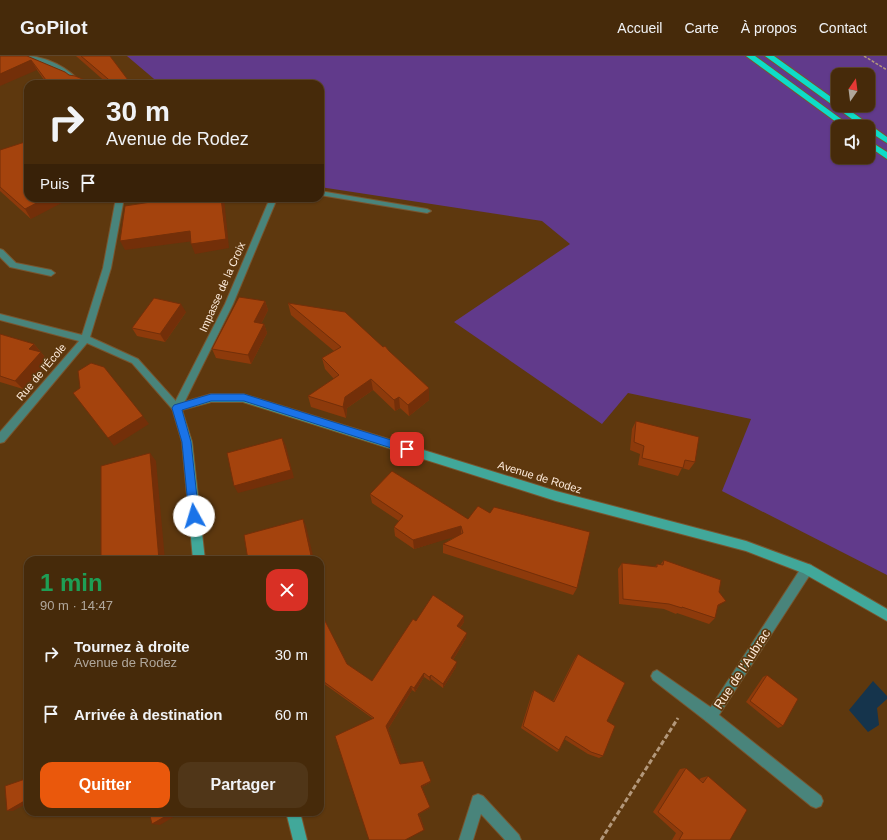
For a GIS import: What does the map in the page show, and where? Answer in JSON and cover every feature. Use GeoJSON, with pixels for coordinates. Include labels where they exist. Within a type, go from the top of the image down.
{"type":"FeatureCollection","features":[{"type":"Feature","properties":{"kind":"highway"},"geometry":{"type":"LineString","coordinates":[[750,56],[838,120]]}},
{"type":"Feature","properties":{"kind":"highway"},"geometry":{"type":"LineString","coordinates":[[769,56],[858,120]]}},
{"type":"Feature","properties":{"kind":"highway"},"geometry":{"type":"LineString","coordinates":[[875,132],[887,141]]}},
{"type":"Feature","properties":{"kind":"highway"},"geometry":{"type":"LineString","coordinates":[[875,147],[887,156]]}},
{"type":"Feature","properties":{"kind":"street"},"geometry":{"type":"LineString","coordinates":[[29,56],[50,63],[70,74],[75,80]]}},
{"type":"Feature","properties":{"kind":"street"},"geometry":{"type":"LineString","coordinates":[[324,195],[428,211]]}},
{"type":"Feature","properties":{"kind":"street"},"geometry":{"type":"LineString","coordinates":[[85,339],[107,268],[119,202]]}},
{"type":"Feature","properties":{"kind":"street","name":"Impasse de la Croix"},"geometry":{"type":"LineString","coordinates":[[177,408],[229,304],[272,202]]}},
{"type":"Feature","properties":{"kind":"street"},"geometry":{"type":"LineString","coordinates":[[0,252],[13,265],[51,273]]}},
{"type":"Feature","properties":{"kind":"street"},"geometry":{"type":"LineString","coordinates":[[0,317],[85,339],[135,361],[177,408],[187,442],[199,556]]}},
{"type":"Feature","properties":{"kind":"street","name":"Rue de l'École"},"geometry":{"type":"LineString","coordinates":[[0,439],[85,339]]}},
{"type":"Feature","properties":{"kind":"street","name":"Avenue de Rodez"},"geometry":{"type":"LineString","coordinates":[[177,408],[211,398],[244,398],[556,496],[746,546],[807,569],[887,615]]}},
{"type":"Feature","properties":{"kind":"street","name":"Rue de l'Aubrac"},"geometry":{"type":"LineString","coordinates":[[807,569],[711,716],[816,801]]}},
{"type":"Feature","properties":{"kind":"street"},"geometry":{"type":"LineString","coordinates":[[657,676],[711,716]]}},
{"type":"Feature","properties":{"kind":"street"},"geometry":{"type":"LineString","coordinates":[[466,840],[478,801],[514,840]]}},
{"type":"Feature","properties":{"kind":"street"},"geometry":{"type":"LineString","coordinates":[[293,816],[300,840]]}},
{"type":"Feature","properties":{"kind":"path"},"geometry":{"type":"LineString","coordinates":[[864,56],[887,70]]}},
{"type":"Feature","properties":{"kind":"path"},"geometry":{"type":"LineString","coordinates":[[601,840],[679,716],[711,716]]}},
{"type":"Feature","properties":{"kind":"shaded area"},"geometry":{"type":"Polygon","coordinates":[[[127,56],[887,56],[887,575],[722,491],[751,419],[628,393],[602,424],[454,322],[570,244],[542,221],[324,188],[324,80],[155,80],[127,56]]]}},
{"type":"Feature","properties":{"kind":"water"},"geometry":{"type":"Polygon","coordinates":[[[873,681],[887,696],[887,699],[877,708],[879,725],[868,732],[849,710],[873,681]]]}},
{"type":"Feature","properties":{"kind":"building"},"geometry":{"type":"Polygon","coordinates":[[[0,56],[27,56],[69,75],[85,80],[46,80],[31,60],[0,74],[0,56]]]}},
{"type":"Feature","properties":{"kind":"building"},"geometry":{"type":"Polygon","coordinates":[[[81,56],[110,56],[128,80],[109,80],[81,56]]]}},
{"type":"Feature","properties":{"kind":"building"},"geometry":{"type":"Polygon","coordinates":[[[24,142],[24,202],[38,202],[25,209],[0,187],[0,150],[24,142]]]}},
{"type":"Feature","properties":{"kind":"building"},"geometry":{"type":"Polygon","coordinates":[[[151,202],[221,202],[226,239],[191,244],[190,231],[120,241],[125,206],[151,202]]]}},
{"type":"Feature","properties":{"kind":"building"},"geometry":{"type":"Polygon","coordinates":[[[239,297],[265,301],[254,322],[264,324],[248,355],[212,349],[239,297]]]}},
{"type":"Feature","properties":{"kind":"building"},"geometry":{"type":"Polygon","coordinates":[[[154,298],[181,304],[160,334],[132,328],[154,298]]]}},
{"type":"Feature","properties":{"kind":"building"},"geometry":{"type":"Polygon","coordinates":[[[288,303],[345,312],[383,347],[385,346],[429,388],[408,405],[399,397],[394,400],[371,379],[345,397],[343,407],[308,396],[339,375],[322,358],[341,347],[288,303]]]}},
{"type":"Feature","properties":{"kind":"building"},"geometry":{"type":"Polygon","coordinates":[[[0,334],[34,344],[29,349],[41,352],[15,381],[0,376],[0,334]]]}},
{"type":"Feature","properties":{"kind":"building"},"geometry":{"type":"Polygon","coordinates":[[[91,363],[104,367],[143,416],[108,438],[73,393],[80,388],[78,371],[91,363]]]}},
{"type":"Feature","properties":{"kind":"building"},"geometry":{"type":"Polygon","coordinates":[[[636,421],[699,437],[695,462],[685,460],[683,468],[642,458],[644,446],[634,442],[636,421]]]}},
{"type":"Feature","properties":{"kind":"building"},"geometry":{"type":"Polygon","coordinates":[[[282,438],[291,470],[234,486],[227,453],[282,438]]]}},
{"type":"Feature","properties":{"kind":"building"},"geometry":{"type":"Polygon","coordinates":[[[150,453],[159,556],[101,556],[101,466],[150,453]]]}},
{"type":"Feature","properties":{"kind":"building"},"geometry":{"type":"Polygon","coordinates":[[[392,471],[468,519],[478,506],[490,513],[494,507],[590,532],[577,588],[443,544],[463,533],[461,526],[413,540],[394,527],[403,516],[370,494],[392,471]]]}},
{"type":"Feature","properties":{"kind":"building"},"geometry":{"type":"Polygon","coordinates":[[[303,519],[311,556],[247,556],[244,535],[303,519]]]}},
{"type":"Feature","properties":{"kind":"building"},"geometry":{"type":"Polygon","coordinates":[[[664,560],[721,580],[719,592],[726,601],[718,605],[715,618],[669,604],[623,599],[622,563],[657,567],[657,564],[663,565],[664,560]]]}},
{"type":"Feature","properties":{"kind":"building"},"geometry":{"type":"Polygon","coordinates":[[[433,595],[464,616],[457,626],[467,633],[451,658],[457,662],[443,684],[431,675],[429,677],[424,673],[414,688],[411,686],[386,726],[400,764],[423,761],[431,781],[421,786],[430,807],[418,814],[424,830],[405,840],[369,840],[335,736],[374,718],[324,682],[324,619],[347,664],[372,681],[413,619],[416,621],[433,595]]]}},
{"type":"Feature","properties":{"kind":"building"},"geometry":{"type":"Polygon","coordinates":[[[578,654],[625,683],[607,721],[615,726],[603,756],[591,752],[566,736],[559,750],[523,726],[534,690],[554,702],[578,654]]]}},
{"type":"Feature","properties":{"kind":"building"},"geometry":{"type":"Polygon","coordinates":[[[767,675],[798,699],[783,726],[750,701],[767,675]]]}},
{"type":"Feature","properties":{"kind":"building"},"geometry":{"type":"Polygon","coordinates":[[[686,768],[703,783],[708,776],[747,810],[730,840],[679,840],[683,833],[658,812],[686,768]]]}},
{"type":"Feature","properties":{"kind":"building"},"geometry":{"type":"Polygon","coordinates":[[[24,779],[24,801],[7,811],[5,786],[24,779]]]}},
{"type":"Feature","properties":{"kind":"building"},"geometry":{"type":"Polygon","coordinates":[[[150,816],[166,816],[152,824],[150,816]]]}},
{"type":"Feature","properties":{"kind":"route"},"geometry":{"type":"LineString","coordinates":[[194,516],[187,442],[177,408],[211,398],[244,398],[407,449]]}}]}
